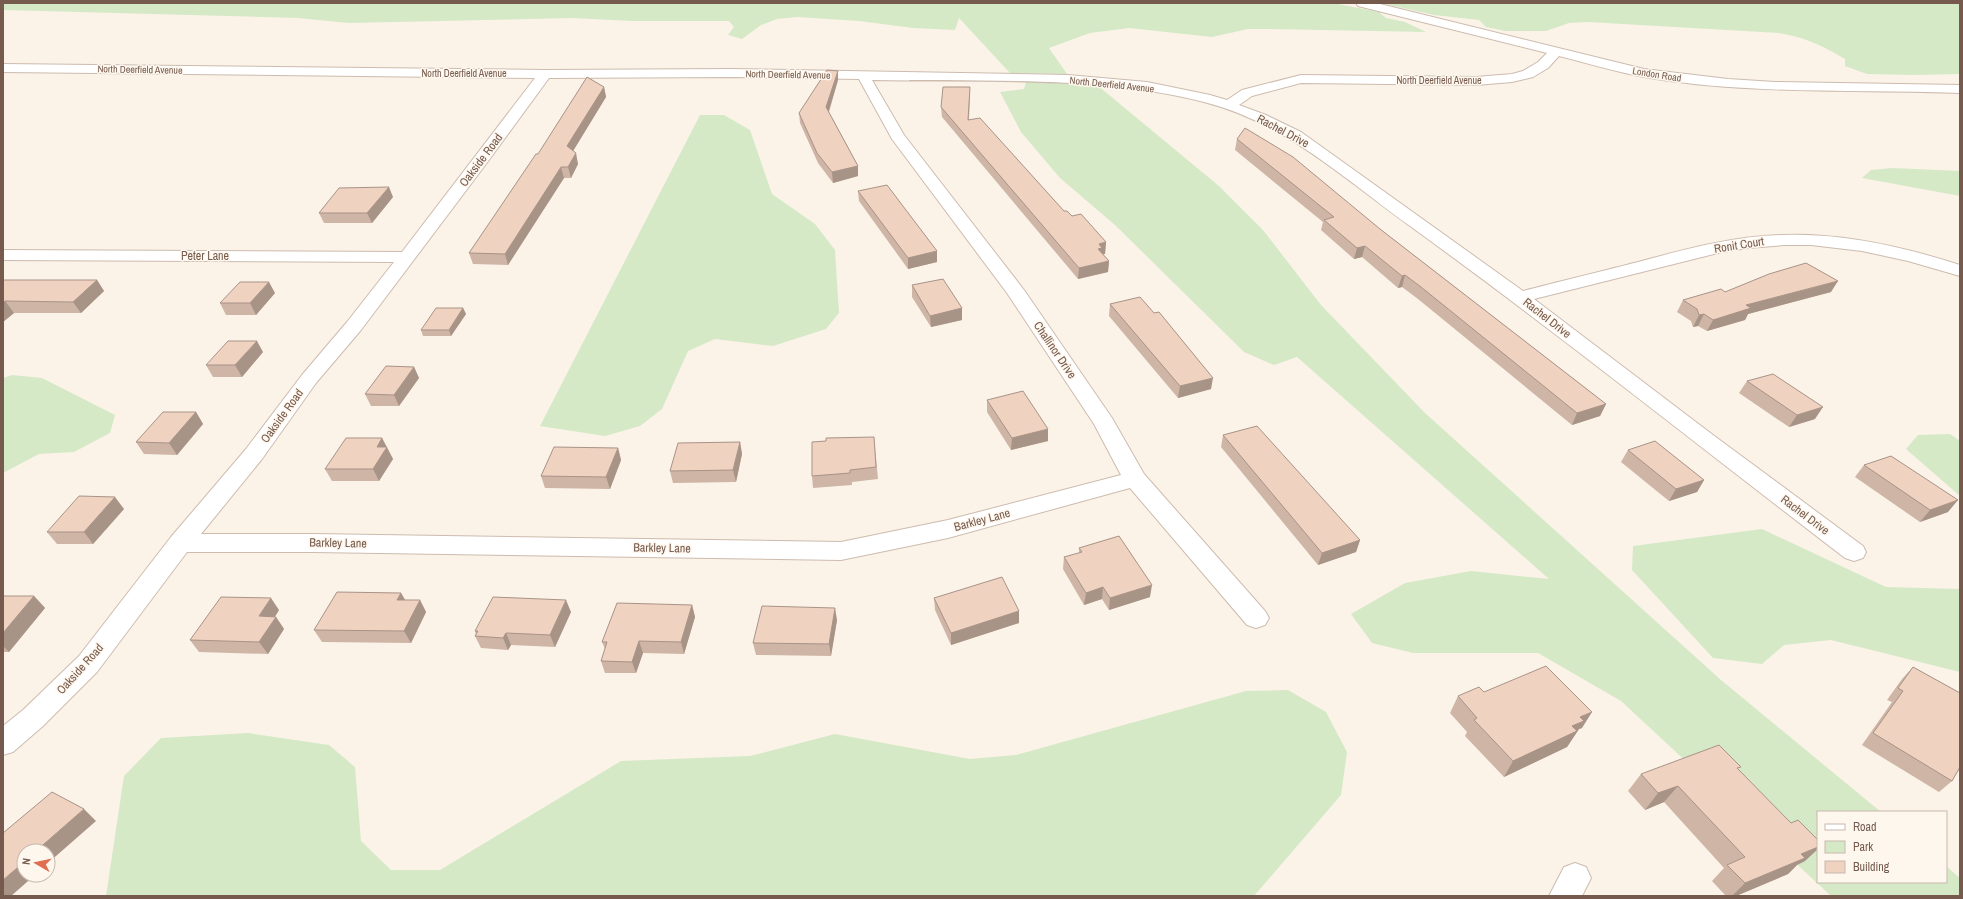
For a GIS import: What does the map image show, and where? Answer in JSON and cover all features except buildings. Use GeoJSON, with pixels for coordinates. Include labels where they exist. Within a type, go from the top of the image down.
{"type":"FeatureCollection","features":[{"type":"Feature","properties":{"kind":"street","name":"London Road"},"geometry":{"type":"LineString","coordinates":[[1362,3],[1644,73],[1728,83],[1775,86],[1909,86],[1960,89]]}},
{"type":"Feature","properties":{"kind":"street","name":"North Deerfield Avenue"},"geometry":{"type":"LineString","coordinates":[[3,68],[545,74],[863,75],[1097,80],[1147,86],[1210,99],[1228,106],[1247,93],[1269,86],[1301,79],[1476,81],[1512,78],[1528,74],[1543,65],[1556,52]]}},
{"type":"Feature","properties":{"kind":"street","name":"Oakside Road"},"geometry":{"type":"LineString","coordinates":[[3,743],[33,718],[88,664],[180,543],[254,454],[309,379],[354,326],[481,161],[545,74]]}},
{"type":"Feature","properties":{"kind":"street","name":"Challinor Drive"},"geometry":{"type":"LineString","coordinates":[[863,75],[897,136],[1015,290],[1104,423],[1135,479],[1256,618]]}},
{"type":"Feature","properties":{"kind":"street","name":"Rachel Drive"},"geometry":{"type":"LineString","coordinates":[[1228,106],[1261,118],[1296,135],[1330,158],[1409,218],[1520,297],[1705,440],[1854,552]]}},
{"type":"Feature","properties":{"kind":"street","name":"Ronit Court"},"geometry":{"type":"LineString","coordinates":[[1520,297],[1715,248],[1761,241],[1788,240],[1844,244],[1884,249],[1927,260],[1960,271]]}},
{"type":"Feature","properties":{"kind":"street","name":"Peter Lane"},"geometry":{"type":"LineString","coordinates":[[3,255],[406,257]]}},
{"type":"Feature","properties":{"kind":"street","name":"Barkley Lane"},"geometry":{"type":"LineString","coordinates":[[180,543],[313,543],[841,551],[948,529],[1135,479]]}},
{"type":"Feature","properties":{"kind":"green space"},"geometry":{"type":"Polygon","coordinates":[[[3,3],[1333,3],[1379,12],[1386,18],[1405,22],[1426,32],[1248,29],[1212,37],[1129,28],[1090,33],[1049,48],[1067,74],[1010,73],[959,18],[955,30],[913,28],[859,21],[797,17],[777,19],[761,25],[742,39],[728,35],[734,27],[729,21],[632,21],[572,18],[348,23],[298,18],[3,10],[3,3]]]}},
{"type":"Feature","properties":{"kind":"green space"},"geometry":{"type":"Polygon","coordinates":[[[1381,3],[1960,3],[1960,74],[1867,74],[1845,66],[1845,59],[1821,46],[1798,37],[1779,33],[1588,22],[1569,23],[1546,31],[1505,31],[1486,27],[1479,20],[1434,15],[1381,3]]]}},
{"type":"Feature","properties":{"kind":"green space"},"geometry":{"type":"Polygon","coordinates":[[[1026,82],[1082,82],[1097,85],[1219,186],[1263,230],[1321,305],[1425,413],[1721,680],[1880,811],[1817,811],[1817,883],[1621,701],[1538,653],[1413,653],[1372,643],[1351,614],[1405,583],[1471,571],[1549,579],[1297,357],[1274,365],[1244,352],[1115,225],[1060,178],[1021,132],[1000,92],[1024,89],[1026,82]]]}},
{"type":"Feature","properties":{"kind":"green space"},"geometry":{"type":"Polygon","coordinates":[[[700,115],[724,115],[750,130],[772,194],[815,224],[835,250],[839,313],[826,329],[773,346],[715,339],[688,351],[662,409],[640,426],[605,436],[540,426],[700,115]]]}},
{"type":"Feature","properties":{"kind":"green space"},"geometry":{"type":"Polygon","coordinates":[[[1892,168],[1960,171],[1960,196],[1862,178],[1871,170],[1892,168]]]}},
{"type":"Feature","properties":{"kind":"green space"},"geometry":{"type":"Polygon","coordinates":[[[12,375],[42,378],[115,415],[110,433],[74,452],[39,454],[3,473],[3,378],[12,375]]]}},
{"type":"Feature","properties":{"kind":"green space"},"geometry":{"type":"Polygon","coordinates":[[[1950,434],[1960,441],[1960,496],[1906,449],[1918,435],[1950,434]]]}},
{"type":"Feature","properties":{"kind":"green space"},"geometry":{"type":"Polygon","coordinates":[[[1762,529],[1886,587],[1960,589],[1960,672],[1831,640],[1784,645],[1762,664],[1713,658],[1632,570],[1633,546],[1762,529]]]}},
{"type":"Feature","properties":{"kind":"green space"},"geometry":{"type":"Polygon","coordinates":[[[1288,690],[1326,712],[1347,752],[1341,795],[1254,896],[106,896],[124,776],[161,738],[248,733],[329,745],[355,767],[361,841],[391,870],[440,870],[621,761],[750,756],[835,734],[970,759],[1016,755],[1246,691],[1288,690]]]}},
{"type":"Feature","properties":{"kind":"green space"},"geometry":{"type":"Polygon","coordinates":[[[1947,867],[1960,878],[1960,896],[1831,896],[1817,883],[1947,883],[1947,867]]]}}]}
